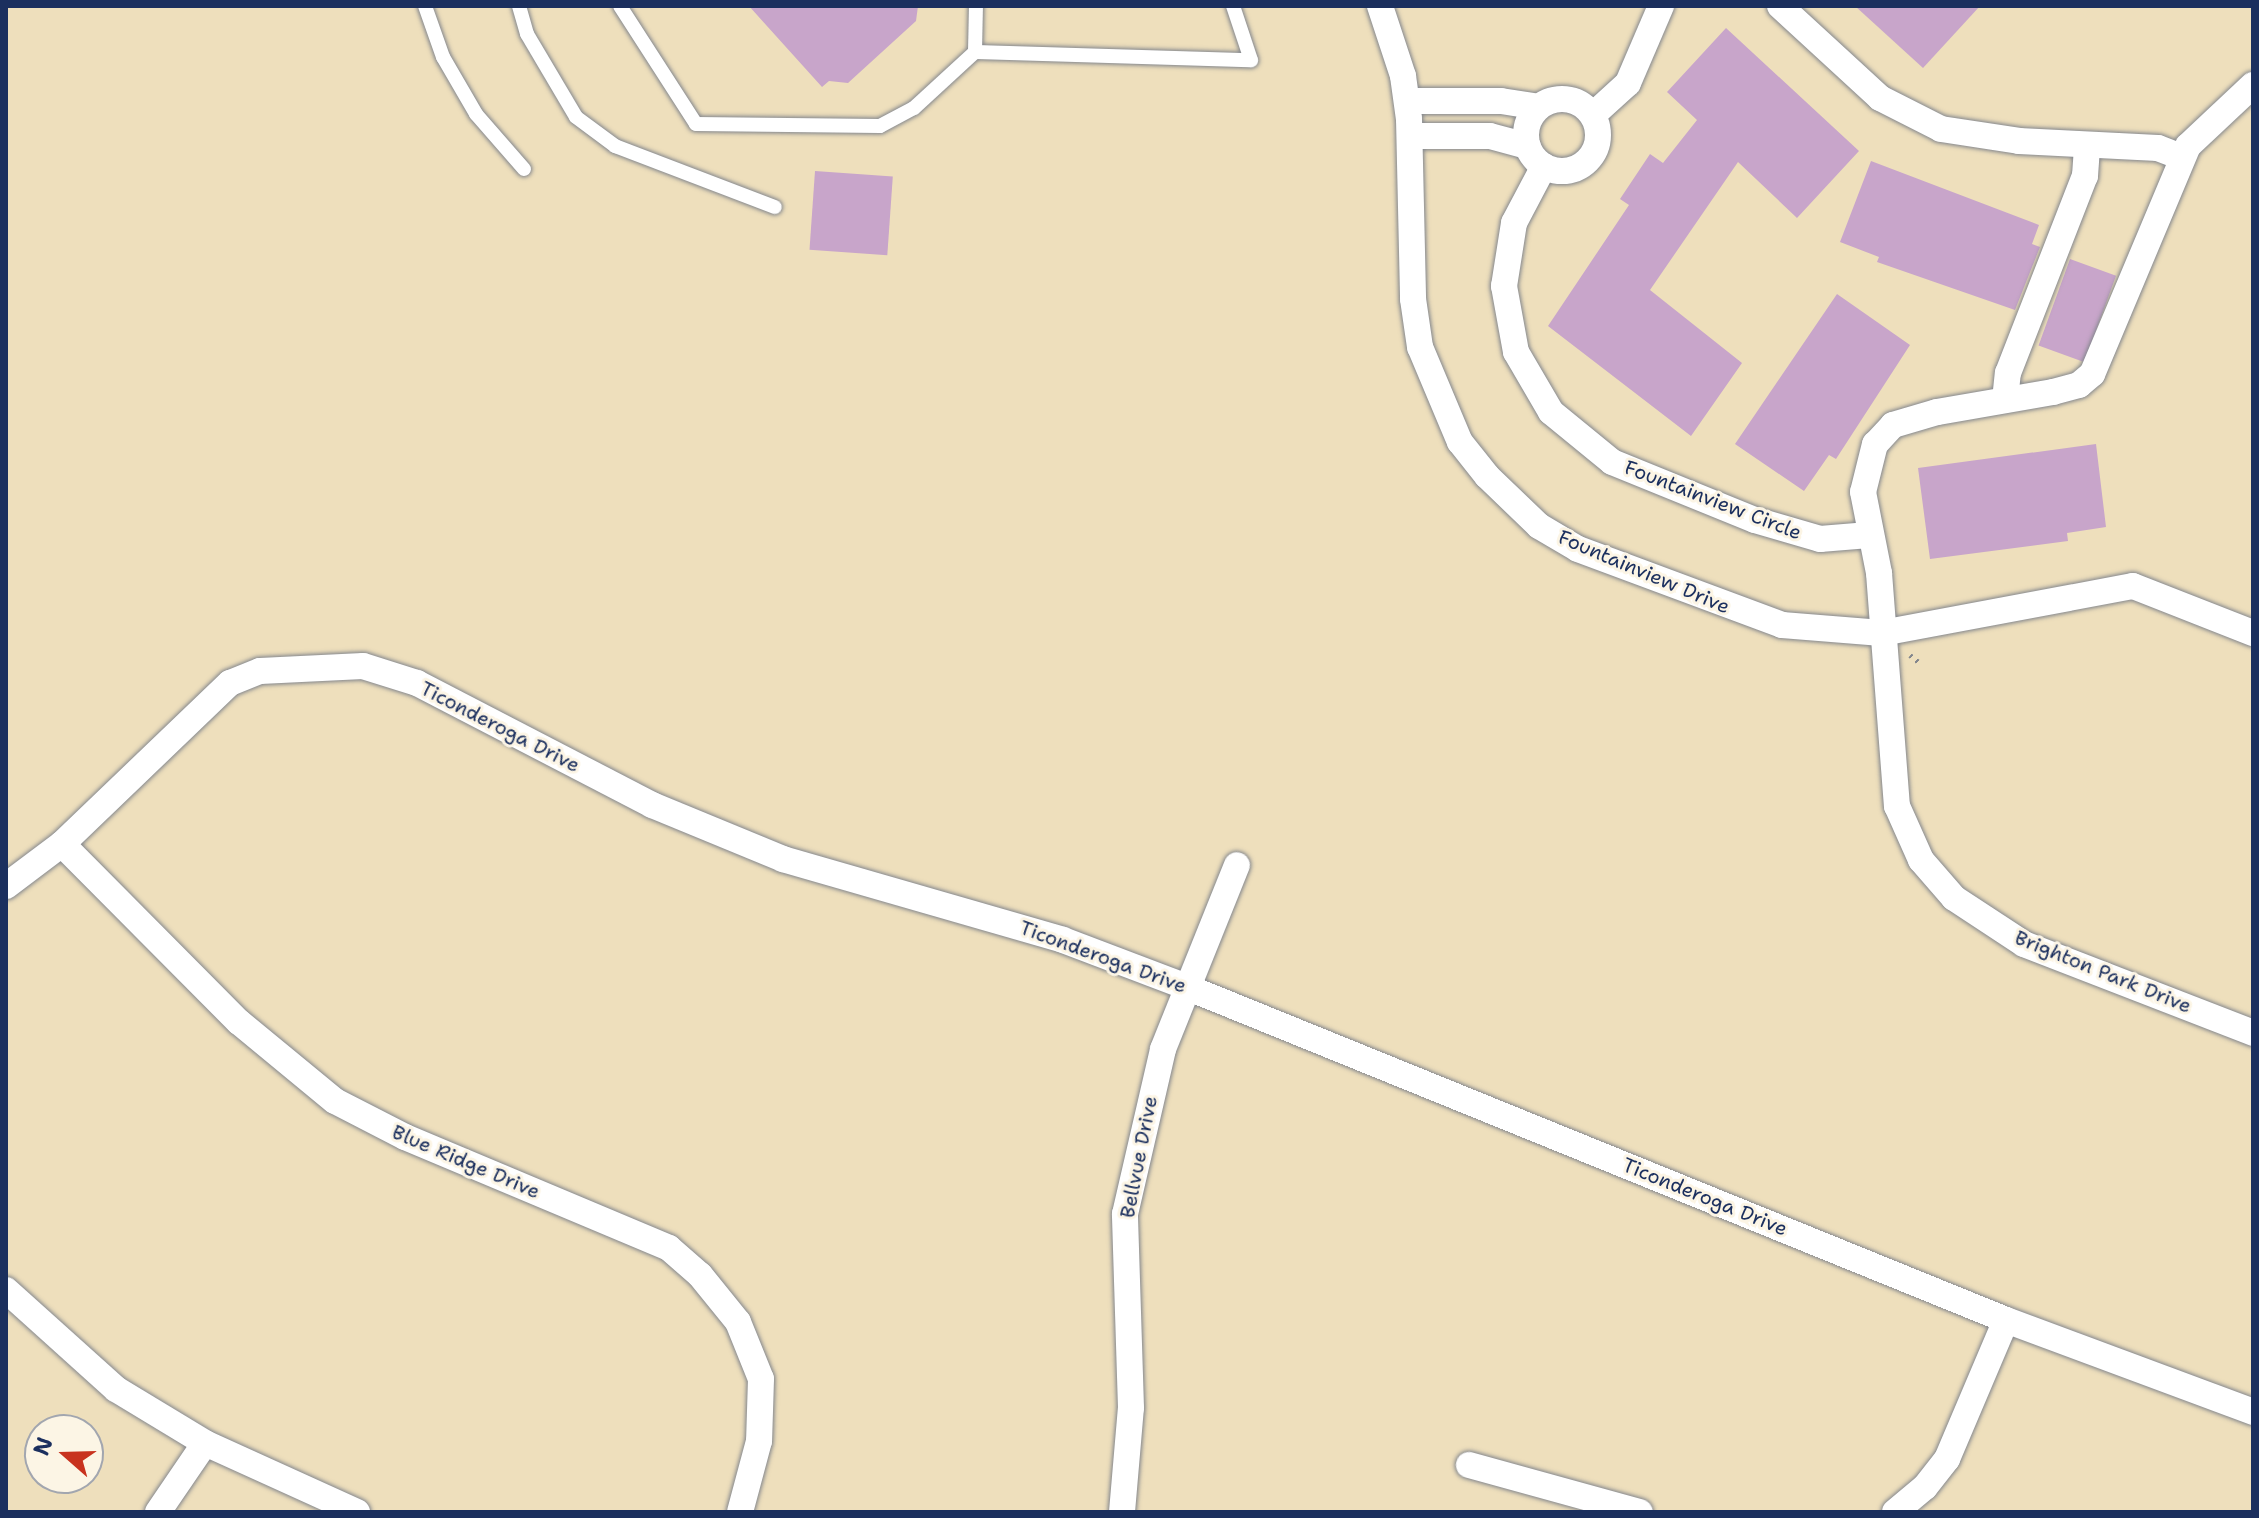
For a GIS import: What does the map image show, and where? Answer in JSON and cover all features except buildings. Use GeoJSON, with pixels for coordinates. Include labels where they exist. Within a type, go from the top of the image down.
{"type":"FeatureCollection","features":[{"type":"Feature","properties":{"kind":"street","name":"Fountainview Drive"},"geometry":{"type":"LineString","coordinates":[[1380,6],[1407,101],[1413,299],[1420,347],[1446,417],[1487,476],[1539,526],[1578,549],[1782,625],[1882,633],[2133,586],[2253,633]]}},
{"type":"Feature","properties":{"kind":"street"},"geometry":{"type":"LineString","coordinates":[[1593,115],[1628,83],[1661,6]]}},
{"type":"Feature","properties":{"kind":"street"},"geometry":{"type":"LineString","coordinates":[[1780,6],[1852,76],[1911,117],[1977,136],[2158,148],[2182,157]]}},
{"type":"Feature","properties":{"kind":"street"},"geometry":{"type":"LineString","coordinates":[[1882,633],[1879,573],[1869,535],[1865,471],[1884,432],[1906,419],[2079,385],[2092,374],[2182,157],[2201,132],[2253,85]]}},
{"type":"Feature","properties":{"kind":"street"},"geometry":{"type":"LineString","coordinates":[[1407,101],[1501,101],[1539,107],[1564,98],[1580,103],[1593,115],[1598,141],[1585,163],[1569,170],[1490,136],[1410,136]]}},
{"type":"Feature","properties":{"kind":"street","name":"Fountainview Circle"},"geometry":{"type":"LineString","coordinates":[[1539,107],[1529,121],[1536,156],[1514,223],[1504,286],[1516,352],[1551,412],[1612,462],[1741,515],[1820,539],[1869,535]]}},
{"type":"Feature","properties":{"kind":"street"},"geometry":{"type":"LineString","coordinates":[[2005,400],[2008,373],[2085,176],[2087,145]]}},
{"type":"Feature","properties":{"kind":"street","name":"Brighton Park Drive"},"geometry":{"type":"LineString","coordinates":[[1882,633],[1897,806],[1921,860],[1954,898],[2024,944],[2253,1033]]}},
{"type":"Feature","properties":{"kind":"street","name":"Ticonderoga Drive"},"geometry":{"type":"LineString","coordinates":[[6,886],[62,844],[230,683],[260,671],[363,666],[417,683],[652,805],[783,859],[1063,940],[1184,986],[2006,1320],[2253,1412]]}},
{"type":"Feature","properties":{"kind":"street","name":"Blue Ridge Drive"},"geometry":{"type":"LineString","coordinates":[[62,844],[239,1022],[322,1092],[405,1137],[669,1248],[700,1275],[738,1322],[761,1379],[759,1441],[740,1512]]}},
{"type":"Feature","properties":{"kind":"street","name":"Bellvue Drive"},"geometry":{"type":"LineString","coordinates":[[1122,1512],[1131,1408],[1125,1214],[1163,1049],[1184,986],[1237,865]]}},
{"type":"Feature","properties":{"kind":"street"},"geometry":{"type":"LineString","coordinates":[[6,1290],[116,1389],[205,1443],[357,1512]]}},
{"type":"Feature","properties":{"kind":"street"},"geometry":{"type":"LineString","coordinates":[[1895,1512],[1925,1487],[1947,1459],[2006,1320]]}},
{"type":"Feature","properties":{"kind":"street"},"geometry":{"type":"LineString","coordinates":[[158,1512],[205,1443]]}},
{"type":"Feature","properties":{"kind":"street"},"geometry":{"type":"LineString","coordinates":[[1469,1465],[1640,1512]]}},
{"type":"Feature","properties":{"kind":"lane"},"geometry":{"type":"LineString","coordinates":[[425,6],[443,57],[476,114],[524,169]]}},
{"type":"Feature","properties":{"kind":"lane"},"geometry":{"type":"LineString","coordinates":[[519,6],[527,34],[576,117],[615,146],[775,207]]}},
{"type":"Feature","properties":{"kind":"lane"},"geometry":{"type":"LineString","coordinates":[[620,6],[696,124],[880,126],[914,108],[975,52],[1251,60],[1233,6]]}},
{"type":"Feature","properties":{"kind":"lane"},"geometry":{"type":"LineString","coordinates":[[975,52],[976,6]]}}]}
